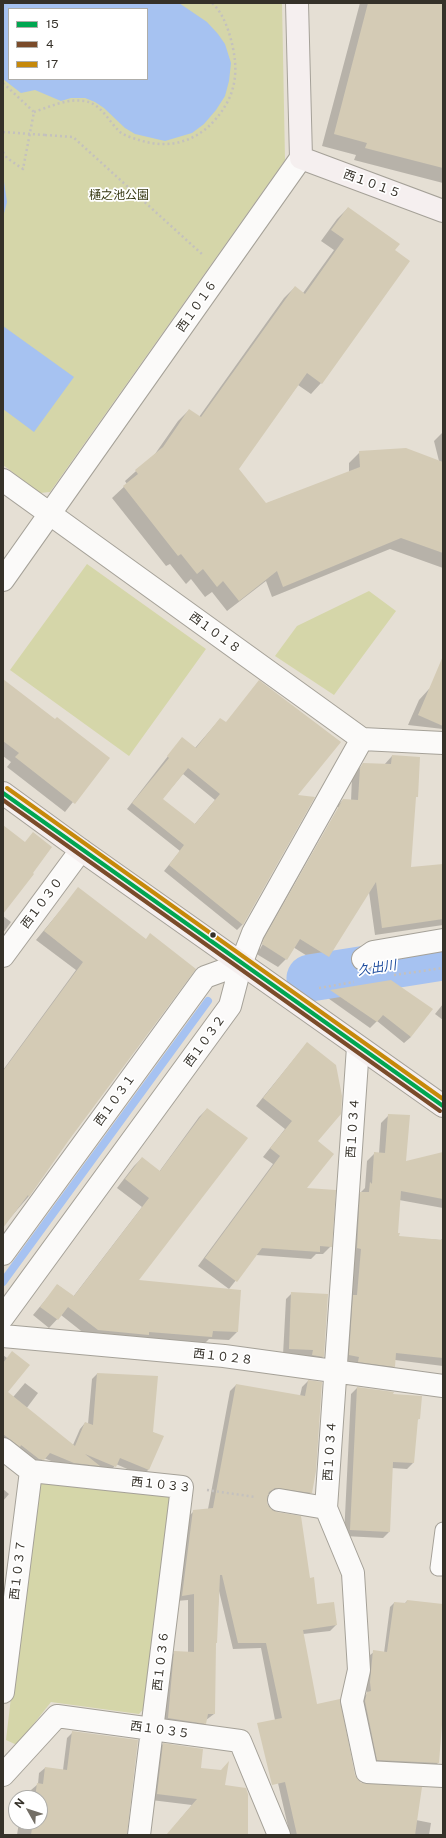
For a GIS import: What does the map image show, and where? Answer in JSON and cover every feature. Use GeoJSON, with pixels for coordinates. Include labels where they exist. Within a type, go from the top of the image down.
{"type":"FeatureCollection","features":[{"type":"Feature","properties":{"kind":"street"},"geometry":{"type":"LineString","coordinates":[[296,3],[301,158]]}},
{"type":"Feature","properties":{"kind":"street","name":"西１０１５"},"geometry":{"type":"LineString","coordinates":[[301,158],[443,211]]}},
{"type":"Feature","properties":{"kind":"street","name":"西１０１６"},"geometry":{"type":"LineString","coordinates":[[3,580],[301,158]]}},
{"type":"Feature","properties":{"kind":"street","name":"西１０１８"},"geometry":{"type":"LineString","coordinates":[[3,480],[362,739]]}},
{"type":"Feature","properties":{"kind":"street"},"geometry":{"type":"LineString","coordinates":[[362,739],[443,743]]}},
{"type":"Feature","properties":{"kind":"street","name":"西１０３２"},"geometry":{"type":"LineString","coordinates":[[3,1317],[230,1006],[241,964],[252,933],[362,739]]}},
{"type":"Feature","properties":{"kind":"street"},"geometry":{"type":"LineString","coordinates":[[3,793],[241,964],[443,1106]]}},
{"type":"Feature","properties":{"kind":"street","name":"西１０３０"},"geometry":{"type":"LineString","coordinates":[[3,956],[81,850]]}},
{"type":"Feature","properties":{"kind":"street"},"geometry":{"type":"LineString","coordinates":[[363,959],[373,952],[443,940]]}},
{"type":"Feature","properties":{"kind":"street","name":"西１０３１"},"geometry":{"type":"LineString","coordinates":[[3,1254],[205,978],[241,964]]}},
{"type":"Feature","properties":{"kind":"street","name":"西１０３４"},"geometry":{"type":"LineString","coordinates":[[358,1047],[326,1508],[353,1573],[359,1670],[352,1702],[367,1772],[443,1776]]}},
{"type":"Feature","properties":{"kind":"street","name":"西１０２８"},"geometry":{"type":"LineString","coordinates":[[3,1336],[224,1356],[443,1386]]}},
{"type":"Feature","properties":{"kind":"street"},"geometry":{"type":"LineString","coordinates":[[3,1449],[30,1471]]}},
{"type":"Feature","properties":{"kind":"street","name":"西１０３３"},"geometry":{"type":"LineString","coordinates":[[30,1471],[182,1487]]}},
{"type":"Feature","properties":{"kind":"street","name":"西１０３７"},"geometry":{"type":"LineString","coordinates":[[3,1692],[30,1471]]}},
{"type":"Feature","properties":{"kind":"street","name":"西１０３６"},"geometry":{"type":"LineString","coordinates":[[139,1835],[182,1487]]}},
{"type":"Feature","properties":{"kind":"street"},"geometry":{"type":"LineString","coordinates":[[280,1500],[326,1508]]}},
{"type":"Feature","properties":{"kind":"street","name":"西１０３５"},"geometry":{"type":"LineString","coordinates":[[3,1775],[57,1716],[240,1741],[279,1835]]}},
{"type":"Feature","properties":{"kind":"lane"},"geometry":{"type":"LineString","coordinates":[[440,1568],[443,1530]]}},
{"type":"Feature","properties":{"kind":"path"},"geometry":{"type":"LineString","coordinates":[[34,112],[71,101],[84,101],[93,104],[121,133],[134,139],[151,144],[165,145],[194,138],[208,127],[221,113],[230,99],[236,71],[234,53],[218,9],[212,3]]}},
{"type":"Feature","properties":{"kind":"path"},"geometry":{"type":"LineString","coordinates":[[3,83],[34,112]]}},
{"type":"Feature","properties":{"kind":"path"},"geometry":{"type":"LineString","coordinates":[[3,152],[7,158],[23,169],[34,112]]}},
{"type":"Feature","properties":{"kind":"path"},"geometry":{"type":"LineString","coordinates":[[3,132],[73,137],[221,271]]}},
{"type":"Feature","properties":{"kind":"path","name":"西１０３３"},"geometry":{"type":"LineString","coordinates":[[182,1487],[280,1500]]}},
{"type":"Feature","properties":{"kind":"green space","name":"樋之池公園"},"geometry":{"type":"Polygon","coordinates":[[[3,3],[282,3],[285,160],[50,492],[40,493],[3,465],[3,3]]]}},
{"type":"Feature","properties":{"kind":"green space"},"geometry":{"type":"Polygon","coordinates":[[[87,564],[206,649],[129,756],[10,670],[87,564]]]}},
{"type":"Feature","properties":{"kind":"green space"},"geometry":{"type":"Polygon","coordinates":[[[369,591],[396,611],[334,695],[275,656],[297,626],[369,591]]]}},
{"type":"Feature","properties":{"kind":"green space"},"geometry":{"type":"Polygon","coordinates":[[[46,1478],[168,1495],[173,1507],[148,1704],[139,1714],[51,1702],[17,1745],[6,1740],[36,1484],[46,1478]]]}},
{"type":"Feature","properties":{"kind":"water"},"geometry":{"type":"Polygon","coordinates":[[[3,3],[179,3],[207,22],[218,34],[225,44],[231,63],[229,81],[225,96],[216,110],[204,124],[192,133],[165,141],[135,134],[125,128],[104,108],[85,98],[71,98],[61,101],[35,90],[21,93],[3,79],[3,3]]]}},
{"type":"Feature","properties":{"kind":"water"},"geometry":{"type":"Polygon","coordinates":[[[3,175],[7,202],[3,217],[3,175]]]}},
{"type":"Feature","properties":{"kind":"water"},"geometry":{"type":"Polygon","coordinates":[[[3,326],[74,377],[34,432],[3,409],[3,326]]]}},
{"type":"Feature","properties":{"kind":"building"},"geometry":{"type":"Polygon","coordinates":[[[368,3],[443,3],[443,168],[365,148],[367,143],[334,134],[368,3]]]}},
{"type":"Feature","properties":{"kind":"building"},"geometry":{"type":"Polygon","coordinates":[[[348,207],[400,244],[395,250],[410,261],[322,384],[307,373],[239,469],[266,503],[360,467],[359,451],[406,448],[443,462],[443,553],[401,538],[283,587],[277,571],[239,601],[223,581],[217,587],[203,569],[197,574],[181,554],[178,556],[123,486],[138,474],[135,470],[163,447],[189,409],[201,417],[295,286],[305,294],[344,239],[331,230],[348,207]]]}},
{"type":"Feature","properties":{"kind":"building"},"geometry":{"type":"Polygon","coordinates":[[[443,656],[443,726],[418,715],[443,656]]]}},
{"type":"Feature","properties":{"kind":"building"},"geometry":{"type":"Polygon","coordinates":[[[3,679],[55,719],[57,717],[110,758],[75,804],[15,757],[19,753],[3,741],[3,679]]]}},
{"type":"Feature","properties":{"kind":"building"},"geometry":{"type":"Polygon","coordinates":[[[259,680],[341,742],[298,795],[315,797],[243,925],[169,865],[184,845],[132,803],[169,758],[167,756],[182,737],[196,748],[220,718],[226,722],[259,680]],[[188,768],[163,799],[195,824],[220,794],[188,768]]]}},
{"type":"Feature","properties":{"kind":"building"},"geometry":{"type":"Polygon","coordinates":[[[392,755],[420,757],[418,797],[416,797],[411,867],[443,864],[443,919],[382,928],[376,882],[329,957],[300,939],[287,960],[262,944],[264,938],[343,799],[358,800],[360,768],[363,763],[391,764],[392,755]]]}},
{"type":"Feature","properties":{"kind":"building"},"geometry":{"type":"Polygon","coordinates":[[[3,825],[25,842],[33,832],[52,847],[33,873],[34,874],[3,914],[3,825]]]}},
{"type":"Feature","properties":{"kind":"building"},"geometry":{"type":"Polygon","coordinates":[[[78,887],[146,939],[150,933],[196,969],[69,1140],[29,1197],[28,1195],[3,1228],[3,1071],[83,962],[44,931],[78,887]]]}},
{"type":"Feature","properties":{"kind":"building"},"geometry":{"type":"Polygon","coordinates":[[[391,980],[433,1009],[411,1037],[383,1015],[377,1022],[330,990],[391,980]]]}},
{"type":"Feature","properties":{"kind":"building"},"geometry":{"type":"Polygon","coordinates":[[[307,1042],[336,1065],[342,1096],[341,1114],[318,1141],[334,1154],[307,1188],[336,1190],[332,1247],[320,1246],[320,1252],[262,1248],[237,1282],[205,1258],[280,1156],[270,1148],[292,1121],[263,1098],[307,1042]]]}},
{"type":"Feature","properties":{"kind":"building"},"geometry":{"type":"Polygon","coordinates":[[[207,1108],[248,1138],[139,1280],[241,1290],[238,1332],[213,1331],[212,1337],[149,1332],[149,1335],[98,1330],[68,1307],[58,1320],[40,1307],[57,1284],[74,1296],[149,1198],[125,1179],[142,1157],[160,1171],[207,1108]]]}},
{"type":"Feature","properties":{"kind":"building"},"geometry":{"type":"Polygon","coordinates":[[[388,1114],[410,1115],[406,1161],[443,1152],[443,1199],[401,1191],[398,1233],[400,1233],[399,1236],[443,1240],[443,1358],[396,1353],[395,1367],[358,1362],[359,1357],[349,1355],[353,1295],[357,1295],[361,1249],[357,1248],[360,1192],[369,1192],[370,1182],[372,1184],[374,1152],[385,1153],[388,1114]]]}},
{"type":"Feature","properties":{"kind":"building"},"geometry":{"type":"Polygon","coordinates":[[[291,1292],[328,1294],[324,1357],[312,1355],[313,1350],[289,1349],[291,1292]]]}},
{"type":"Feature","properties":{"kind":"building"},"geometry":{"type":"Polygon","coordinates":[[[12,1351],[30,1365],[8,1392],[75,1446],[85,1422],[93,1425],[97,1373],[158,1376],[153,1432],[164,1436],[149,1470],[120,1458],[116,1467],[85,1454],[100,1466],[74,1463],[50,1453],[44,1460],[39,1459],[21,1445],[20,1447],[3,1434],[3,1363],[12,1351]]]}},
{"type":"Feature","properties":{"kind":"building"},"geometry":{"type":"Polygon","coordinates":[[[308,1380],[322,1382],[316,1471],[312,1493],[275,1488],[269,1492],[267,1504],[271,1509],[277,1512],[301,1516],[310,1578],[314,1577],[317,1604],[334,1602],[337,1625],[303,1630],[317,1704],[340,1699],[355,1775],[361,1783],[422,1787],[415,1835],[297,1835],[285,1782],[272,1785],[257,1723],[282,1718],[266,1643],[238,1643],[222,1575],[220,1575],[216,1643],[215,1714],[208,1714],[206,1724],[168,1718],[174,1651],[194,1652],[194,1594],[182,1596],[193,1510],[213,1508],[236,1384],[305,1396],[308,1380]]]}},
{"type":"Feature","properties":{"kind":"building"},"geometry":{"type":"Polygon","coordinates":[[[357,1387],[394,1392],[393,1394],[422,1396],[420,1419],[418,1419],[414,1463],[393,1462],[390,1532],[350,1530],[357,1387]]]}},
{"type":"Feature","properties":{"kind":"building"},"geometry":{"type":"Polygon","coordinates":[[[407,1600],[443,1604],[443,1712],[439,1763],[377,1760],[365,1701],[367,1692],[371,1691],[370,1682],[373,1650],[387,1652],[394,1602],[406,1603],[407,1600]]]}},
{"type":"Feature","properties":{"kind":"building"},"geometry":{"type":"Polygon","coordinates":[[[72,1731],[138,1740],[127,1835],[31,1835],[32,1830],[48,1830],[48,1790],[36,1790],[37,1783],[43,1784],[45,1767],[67,1770],[72,1731]]]}},
{"type":"Feature","properties":{"kind":"building"},"geometry":{"type":"Polygon","coordinates":[[[163,1743],[203,1749],[201,1768],[221,1770],[229,1761],[225,1785],[246,1788],[248,1794],[248,1835],[166,1835],[197,1799],[157,1794],[163,1743]]]}},
{"type":"Feature","properties":{"kind":"waterway","name":"久出川"},"geometry":{"type":"LineString","coordinates":[[310,978],[443,957]]}},
{"type":"Feature","properties":{"kind":"waterway"},"geometry":{"type":"LineString","coordinates":[[3,1282],[208,1001]]}},
{"type":"Feature","properties":{"kind":"transit line","name":"17"},"geometry":{"type":"LineString","coordinates":[[7,788],[443,1099]]}},
{"type":"Feature","properties":{"kind":"transit line","name":"15"},"geometry":{"type":"LineString","coordinates":[[3,793],[443,1106]]}},
{"type":"Feature","properties":{"kind":"transit line","name":"4"},"geometry":{"type":"LineString","coordinates":[[3,800],[440,1111]]}}]}
